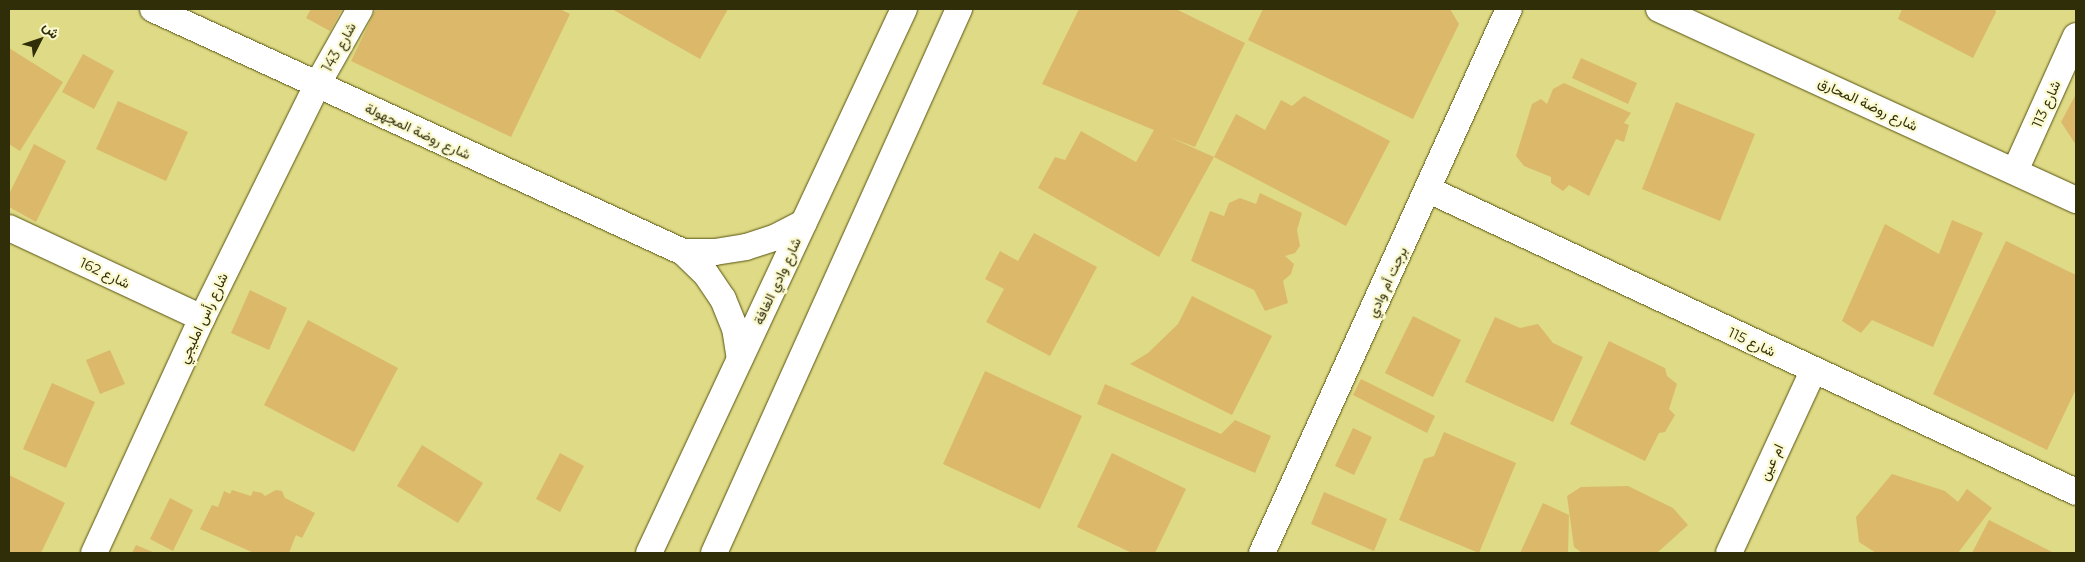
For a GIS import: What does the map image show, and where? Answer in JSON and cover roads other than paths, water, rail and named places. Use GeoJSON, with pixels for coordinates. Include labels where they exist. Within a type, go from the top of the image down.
{"type":"FeatureCollection","features":[{"type":"Feature","properties":{"kind":"street","name":"شارع روضة المجهولة"},"geometry":{"type":"LineString","coordinates":[[153,9],[683,252],[706,274],[723,299],[735,328],[740,359]]}},
{"type":"Feature","properties":{"kind":"street","name":"شارع 143"},"geometry":{"type":"LineString","coordinates":[[317,85],[360,9]]}},
{"type":"Feature","properties":{"kind":"street","name":"شارع وادي الغافة"},"geometry":{"type":"LineString","coordinates":[[649,553],[904,9]]}},
{"type":"Feature","properties":{"kind":"street"},"geometry":{"type":"LineString","coordinates":[[714,553],[959,9]]}},
{"type":"Feature","properties":{"kind":"street","name":"برجت أم وادي"},"geometry":{"type":"LineString","coordinates":[[1262,553],[1429,190],[1509,9]]}},
{"type":"Feature","properties":{"kind":"street","name":"شارع روضة المحارق"},"geometry":{"type":"LineString","coordinates":[[1659,9],[2076,200]]}},
{"type":"Feature","properties":{"kind":"street","name":"شارع 113"},"geometry":{"type":"LineString","coordinates":[[2015,172],[2076,36]]}},
{"type":"Feature","properties":{"kind":"street","name":"شارع رأس امليجي"},"geometry":{"type":"LineString","coordinates":[[94,553],[202,318],[317,85]]}},
{"type":"Feature","properties":{"kind":"street","name":"شارع 115"},"geometry":{"type":"LineString","coordinates":[[1429,190],[1813,371],[2076,492]]}},
{"type":"Feature","properties":{"kind":"street","name":"شارع روضة المجهولة"},"geometry":{"type":"LineString","coordinates":[[683,252],[715,252],[746,247],[776,238],[804,223]]}},
{"type":"Feature","properties":{"kind":"street","name":"شارع 162"},"geometry":{"type":"LineString","coordinates":[[9,228],[202,318]]}},
{"type":"Feature","properties":{"kind":"street","name":"ام عين"},"geometry":{"type":"LineString","coordinates":[[1729,553],[1813,371]]}}]}
